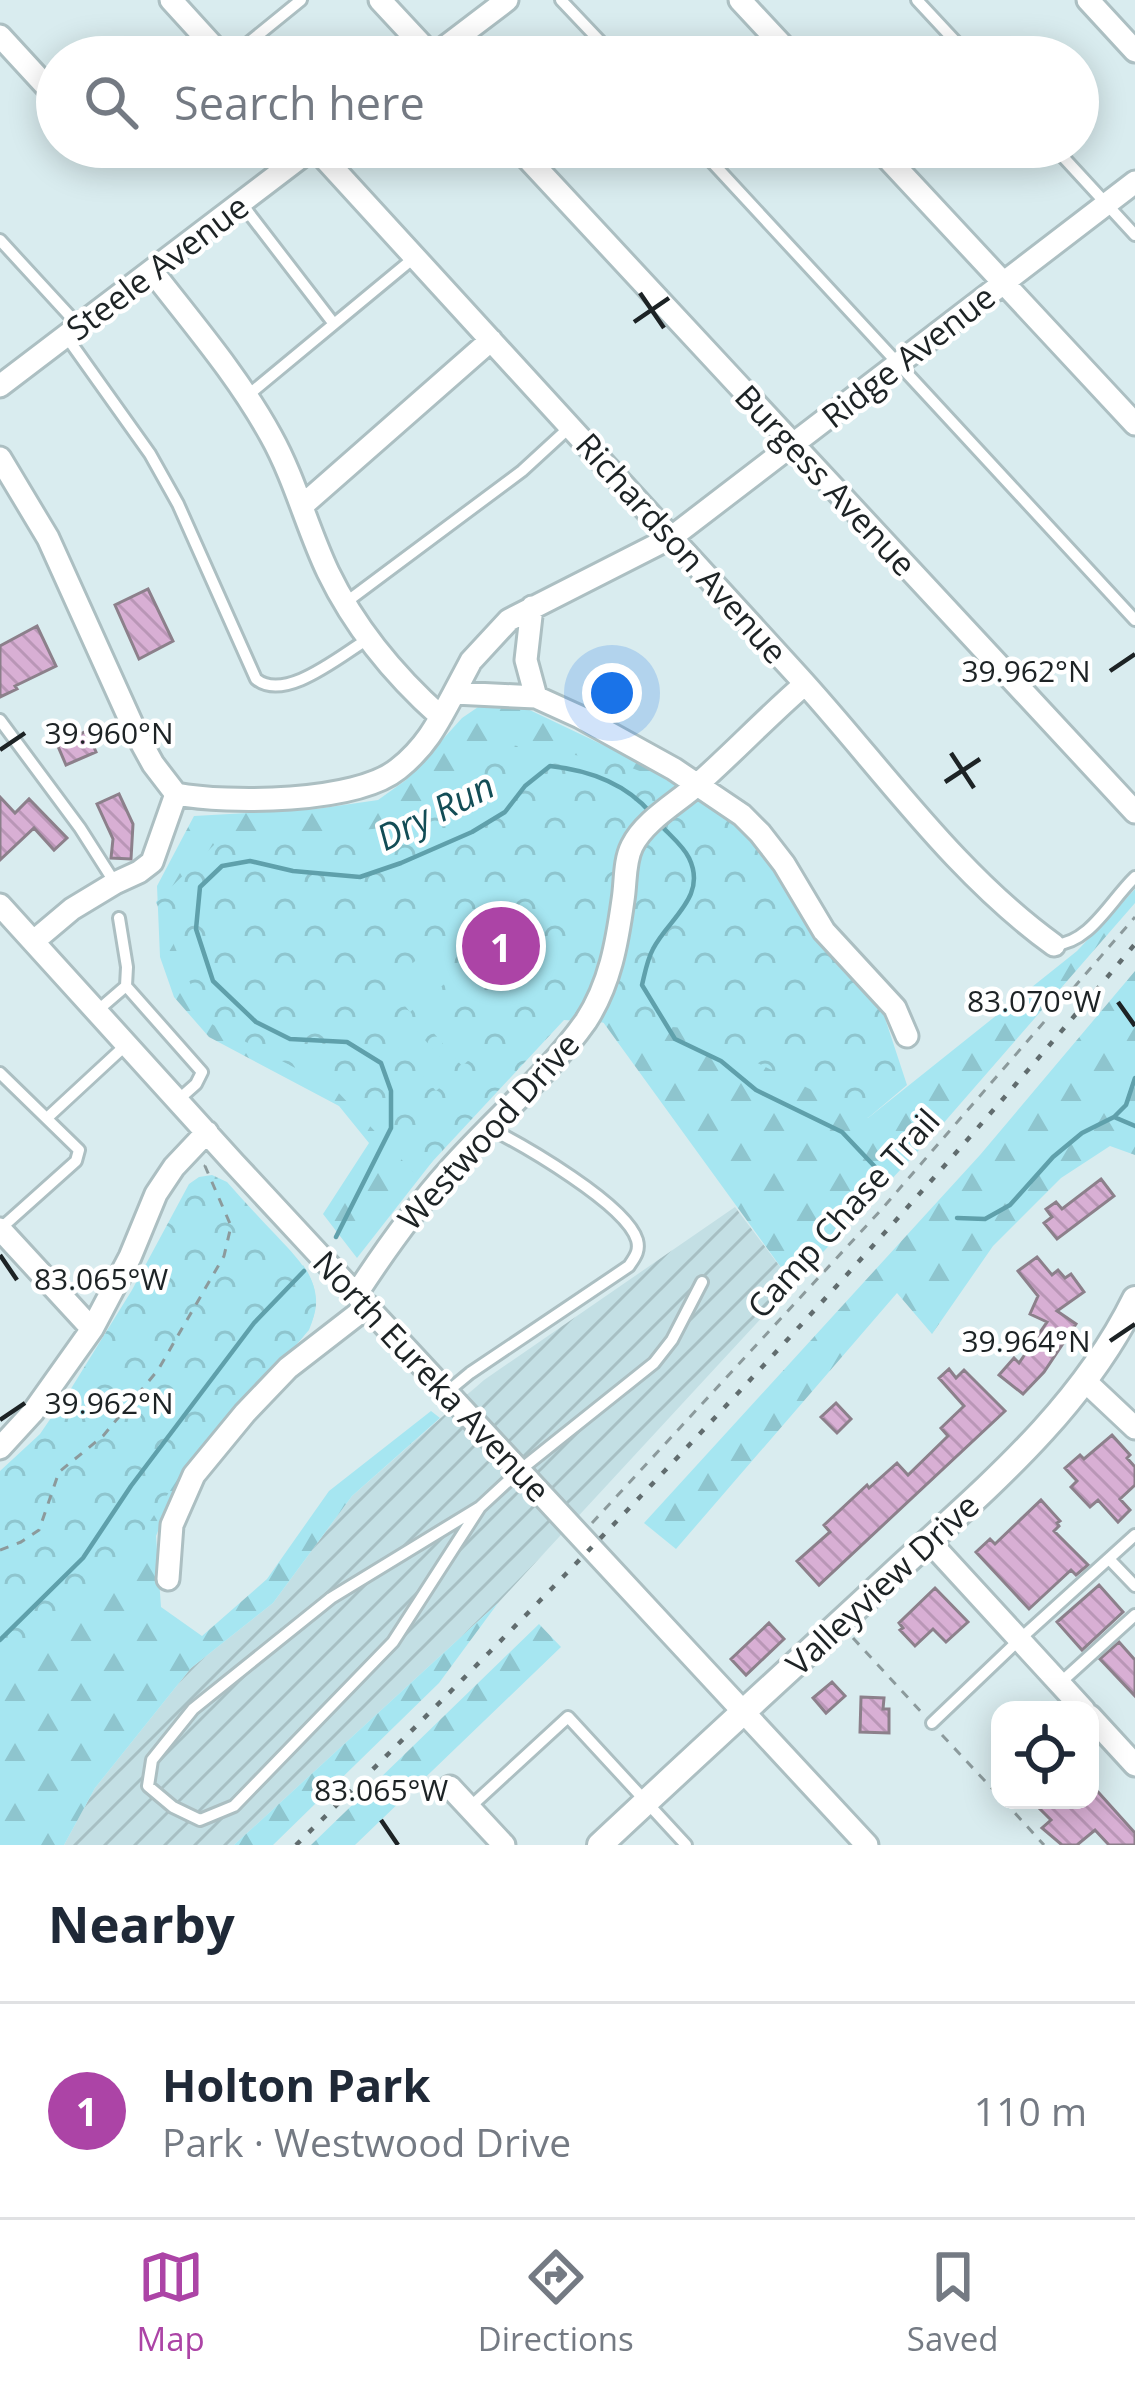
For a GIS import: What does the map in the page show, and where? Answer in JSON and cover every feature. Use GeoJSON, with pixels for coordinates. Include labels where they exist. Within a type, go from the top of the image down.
{"type":"FeatureCollection","features":[{"type":"Feature","properties":{"kind":"street"},"geometry":{"type":"LineString","coordinates":[[171,0],[206,36]]}},
{"type":"Feature","properties":{"kind":"street"},"geometry":{"type":"LineString","coordinates":[[380,0],[413,36]]}},
{"type":"Feature","properties":{"kind":"street"},"geometry":{"type":"LineString","coordinates":[[460,36],[507,0]]}},
{"type":"Feature","properties":{"kind":"street"},"geometry":{"type":"LineString","coordinates":[[740,0],[773,36]]}},
{"type":"Feature","properties":{"kind":"street"},"geometry":{"type":"LineString","coordinates":[[1088,0],[1135,51]]}},
{"type":"Feature","properties":{"kind":"street"},"geometry":{"type":"LineString","coordinates":[[0,36],[36,75]]}},
{"type":"Feature","properties":{"kind":"street","name":"Steele Avenue"},"geometry":{"type":"LineString","coordinates":[[0,386],[284,168]]}},
{"type":"Feature","properties":{"kind":"street","name":"Richardson Avenue"},"geometry":{"type":"LineString","coordinates":[[329,168],[571,426],[991,893],[1054,946]]}},
{"type":"Feature","properties":{"kind":"street","name":"Burgess Avenue"},"geometry":{"type":"LineString","coordinates":[[537,168],[1135,812]]}},
{"type":"Feature","properties":{"kind":"street"},"geometry":{"type":"LineString","coordinates":[[896,168],[1135,424]]}},
{"type":"Feature","properties":{"kind":"street","name":"Ridge Avenue"},"geometry":{"type":"LineString","coordinates":[[176,794],[245,801],[352,790],[396,771],[431,737],[471,661],[509,620],[672,537],[1135,182]]}},
{"type":"Feature","properties":{"kind":"street"},"geometry":{"type":"LineString","coordinates":[[152,271],[247,396],[284,462],[328,572],[368,639],[441,718]]}},
{"type":"Feature","properties":{"kind":"street"},"geometry":{"type":"LineString","coordinates":[[302,506],[491,340]]}},
{"type":"Feature","properties":{"kind":"street"},"geometry":{"type":"LineString","coordinates":[[0,458],[48,538],[136,733],[176,794],[152,862],[72,909],[34,941]]}},
{"type":"Feature","properties":{"kind":"street"},"geometry":{"type":"LineString","coordinates":[[532,607],[526,660],[536,697]]}},
{"type":"Feature","properties":{"kind":"street","name":"Westwood Drive"},"geometry":{"type":"LineString","coordinates":[[168,1579],[172,1525],[194,1475],[245,1413],[362,1299],[394,1237],[449,1169],[574,1038],[594,1009],[609,977],[632,845],[805,684]]}},
{"type":"Feature","properties":{"kind":"street"},"geometry":{"type":"LineString","coordinates":[[454,694],[536,697],[698,784],[742,815],[784,864],[824,931],[895,1008],[907,1036]]}},
{"type":"Feature","properties":{"kind":"street","name":"North Eureka Avenue"},"geometry":{"type":"LineString","coordinates":[[0,905],[866,1845]]}},
{"type":"Feature","properties":{"kind":"street"},"geometry":{"type":"LineString","coordinates":[[0,1448],[33,1412],[92,1329],[130,1257],[155,1194],[174,1167],[214,1140]]}},
{"type":"Feature","properties":{"kind":"street"},"geometry":{"type":"LineString","coordinates":[[0,1229],[92,1329]]}},
{"type":"Feature","properties":{"kind":"street","name":"Valleyview Drive"},"geometry":{"type":"LineString","coordinates":[[600,1845],[1045,1431],[1110,1345],[1135,1299]]}},
{"type":"Feature","properties":{"kind":"street"},"geometry":{"type":"LineString","coordinates":[[1085,1381],[1135,1428]]}},
{"type":"Feature","properties":{"kind":"street"},"geometry":{"type":"LineString","coordinates":[[929,1541],[1076,1701]]}},
{"type":"Feature","properties":{"kind":"street"},"geometry":{"type":"LineString","coordinates":[[1099,1726],[1135,1765]]}},
{"type":"Feature","properties":{"kind":"street"},"geometry":{"type":"LineString","coordinates":[[450,1786],[504,1845]]}},
{"type":"Feature","properties":{"kind":"lane"},"geometry":{"type":"LineString","coordinates":[[254,36],[301,0]]}},
{"type":"Feature","properties":{"kind":"lane"},"geometry":{"type":"LineString","coordinates":[[561,0],[595,36]]}},
{"type":"Feature","properties":{"kind":"lane"},"geometry":{"type":"LineString","coordinates":[[916,0],[950,36]]}},
{"type":"Feature","properties":{"kind":"lane"},"geometry":{"type":"LineString","coordinates":[[717,168],[1135,620]]}},
{"type":"Feature","properties":{"kind":"lane"},"geometry":{"type":"LineString","coordinates":[[1073,168],[1135,235]]}},
{"type":"Feature","properties":{"kind":"lane"},"geometry":{"type":"LineString","coordinates":[[241,203],[334,324]]}},
{"type":"Feature","properties":{"kind":"lane"},"geometry":{"type":"LineString","coordinates":[[0,240],[73,331],[150,454],[178,504],[256,679],[265,686],[287,686],[368,639]]}},
{"type":"Feature","properties":{"kind":"lane"},"geometry":{"type":"LineString","coordinates":[[247,396],[415,256]]}},
{"type":"Feature","properties":{"kind":"lane"},"geometry":{"type":"LineString","coordinates":[[345,603],[521,471],[571,426]]}},
{"type":"Feature","properties":{"kind":"lane"},"geometry":{"type":"LineString","coordinates":[[0,720],[115,883]]}},
{"type":"Feature","properties":{"kind":"lane"},"geometry":{"type":"LineString","coordinates":[[1054,946],[1070,944],[1085,933],[1135,877]]}},
{"type":"Feature","properties":{"kind":"lane"},"geometry":{"type":"LineString","coordinates":[[119,918],[126,986],[202,1072],[178,1100]]}},
{"type":"Feature","properties":{"kind":"lane"},"geometry":{"type":"LineString","coordinates":[[97,1011],[126,986]]}},
{"type":"Feature","properties":{"kind":"lane"},"geometry":{"type":"LineString","coordinates":[[47,1118],[127,1044]]}},
{"type":"Feature","properties":{"kind":"lane"},"geometry":{"type":"LineString","coordinates":[[0,1072],[79,1150],[76,1161],[0,1229]]}},
{"type":"Feature","properties":{"kind":"lane"},"geometry":{"type":"LineString","coordinates":[[448,1392],[629,1266],[638,1253],[628,1226],[595,1194],[489,1127]]}},
{"type":"Feature","properties":{"kind":"lane"},"geometry":{"type":"LineString","coordinates":[[480,1507],[393,1642],[233,1806],[200,1820],[173,1807],[148,1786],[152,1760],[193,1709],[331,1598],[480,1507],[654,1364],[702,1282]]}},
{"type":"Feature","properties":{"kind":"lane"},"geometry":{"type":"LineString","coordinates":[[932,1724],[1135,1535]]}},
{"type":"Feature","properties":{"kind":"lane"},"geometry":{"type":"LineString","coordinates":[[1110,1560],[1135,1586]]}},
{"type":"Feature","properties":{"kind":"lane"},"geometry":{"type":"LineString","coordinates":[[1060,1683],[1135,1615]]}},
{"type":"Feature","properties":{"kind":"lane"},"geometry":{"type":"LineString","coordinates":[[470,1808],[568,1717],[686,1845]]}},
{"type":"Feature","properties":{"kind":"path","name":"Camp Chase Trail"},"geometry":{"type":"LineString","coordinates":[[580,1535],[881,1210],[1135,917]]}},
{"type":"Feature","properties":{"kind":"path"},"geometry":{"type":"LineString","coordinates":[[0,1550],[39,1530],[59,1472],[103,1436],[158,1370],[224,1256],[231,1226],[205,1166],[214,1140]]}},
{"type":"Feature","properties":{"kind":"path"},"geometry":{"type":"LineString","coordinates":[[840,1623],[991,1788]]}},
{"type":"Feature","properties":{"kind":"path"},"geometry":{"type":"LineString","coordinates":[[1010,1809],[1044,1845]]}},
{"type":"Feature","properties":{"kind":"shaded area"},"geometry":{"type":"Polygon","coordinates":[[[735,1207],[793,1284],[498,1603],[234,1845],[64,1845],[95,1788],[191,1668],[273,1603],[352,1496],[484,1380],[735,1207]]]}},
{"type":"Feature","properties":{"kind":"green space"},"geometry":{"type":"Polygon","coordinates":[[[484,703],[515,703],[664,774],[669,782],[634,817],[432,1162],[357,1258],[323,1214],[369,1143],[339,1106],[209,1037],[174,997],[160,957],[157,886],[194,816],[378,800],[406,780],[462,718],[484,703]]]}},
{"type":"Feature","properties":{"kind":"green space"},"geometry":{"type":"Polygon","coordinates":[[[504,744],[613,761],[728,811],[769,851],[880,1003],[907,1085],[868,1118],[687,1028],[564,1020],[418,1177],[335,1089],[206,1021],[156,902],[217,842],[384,828],[504,744]]]}},
{"type":"Feature","properties":{"kind":"green space"},"geometry":{"type":"Polygon","coordinates":[[[1135,889],[1135,903],[934,1134],[793,1284],[603,1022],[662,899],[868,1118],[1077,951],[1135,889]]]}},
{"type":"Feature","properties":{"kind":"green space"},"geometry":{"type":"Polygon","coordinates":[[[436,944],[459,972],[410,1012],[387,984],[436,944]]]}},
{"type":"Feature","properties":{"kind":"green space"},"geometry":{"type":"Polygon","coordinates":[[[1135,971],[1135,1155],[1110,1146],[1061,1178],[993,1246],[932,1334],[897,1293],[676,1549],[644,1523],[980,1155],[1135,971]]]}},
{"type":"Feature","properties":{"kind":"green space"},"geometry":{"type":"Polygon","coordinates":[[[445,1006],[482,1049],[462,1066],[425,1023],[445,1006]]]}},
{"type":"Feature","properties":{"kind":"green space"},"geometry":{"type":"Polygon","coordinates":[[[417,1031],[455,1074],[436,1091],[398,1047],[417,1031]]]}},
{"type":"Feature","properties":{"kind":"green space"},"geometry":{"type":"Polygon","coordinates":[[[212,1175],[227,1182],[303,1267],[315,1292],[312,1321],[181,1474],[116,1573],[0,1661],[0,1471],[40,1434],[72,1387],[189,1184],[212,1175]]]}},
{"type":"Feature","properties":{"kind":"green space"},"geometry":{"type":"Polygon","coordinates":[[[303,1265],[315,1296],[309,1330],[181,1474],[156,1536],[161,1607],[202,1636],[267,1579],[329,1491],[431,1411],[440,1418],[352,1496],[273,1603],[191,1668],[95,1788],[64,1845],[0,1845],[0,1589],[303,1265]]]}},
{"type":"Feature","properties":{"kind":"green space"},"geometry":{"type":"Polygon","coordinates":[[[498,1603],[439,1683],[273,1845],[234,1845],[498,1603]]]}},
{"type":"Feature","properties":{"kind":"green space"},"geometry":{"type":"Polygon","coordinates":[[[539,1624],[561,1647],[355,1845],[311,1845],[539,1624]]]}},
{"type":"Feature","properties":{"kind":"building"},"geometry":{"type":"Polygon","coordinates":[[[148,589],[173,641],[139,659],[115,605],[148,589]]]}},
{"type":"Feature","properties":{"kind":"building"},"geometry":{"type":"Polygon","coordinates":[[[37,626],[56,666],[0,697],[0,646],[37,626]]]}},
{"type":"Feature","properties":{"kind":"building"},"geometry":{"type":"Polygon","coordinates":[[[87,731],[96,752],[66,765],[57,744],[87,731]]]}},
{"type":"Feature","properties":{"kind":"building"},"geometry":{"type":"Polygon","coordinates":[[[119,794],[133,824],[131,859],[111,858],[113,839],[97,804],[119,794]]]}},
{"type":"Feature","properties":{"kind":"building"},"geometry":{"type":"Polygon","coordinates":[[[0,797],[15,813],[29,799],[67,838],[54,850],[34,828],[0,860],[0,797]]]}},
{"type":"Feature","properties":{"kind":"building"},"geometry":{"type":"Polygon","coordinates":[[[1101,1179],[1114,1196],[1057,1239],[1044,1223],[1052,1217],[1046,1209],[1056,1202],[1062,1209],[1101,1179]]]}},
{"type":"Feature","properties":{"kind":"building"},"geometry":{"type":"Polygon","coordinates":[[[1037,1257],[1052,1275],[1058,1270],[1065,1278],[1071,1274],[1084,1292],[1057,1311],[1076,1324],[1023,1394],[999,1375],[1014,1358],[1019,1363],[1047,1322],[1030,1314],[1038,1296],[1018,1271],[1037,1257]]]}},
{"type":"Feature","properties":{"kind":"building"},"geometry":{"type":"Polygon","coordinates":[[[949,1369],[956,1378],[964,1370],[1005,1411],[819,1585],[797,1561],[830,1532],[824,1525],[897,1463],[908,1475],[948,1436],[941,1428],[964,1406],[939,1378],[949,1369]]]}},
{"type":"Feature","properties":{"kind":"building"},"geometry":{"type":"Polygon","coordinates":[[[836,1403],[851,1419],[837,1433],[821,1417],[836,1403]]]}},
{"type":"Feature","properties":{"kind":"building"},"geometry":{"type":"Polygon","coordinates":[[[1112,1435],[1135,1467],[1135,1485],[1120,1499],[1130,1510],[1118,1522],[1098,1500],[1090,1507],[1071,1487],[1077,1481],[1065,1468],[1112,1435]]]}},
{"type":"Feature","properties":{"kind":"building"},"geometry":{"type":"Polygon","coordinates":[[[1041,1500],[1060,1521],[1054,1531],[1088,1565],[1076,1575],[1071,1570],[1029,1609],[976,1552],[990,1539],[995,1544],[1041,1500]]]}},
{"type":"Feature","properties":{"kind":"building"},"geometry":{"type":"Polygon","coordinates":[[[1099,1585],[1123,1612],[1082,1650],[1057,1622],[1099,1585]]]}},
{"type":"Feature","properties":{"kind":"building"},"geometry":{"type":"Polygon","coordinates":[[[935,1588],[968,1622],[946,1642],[933,1629],[915,1646],[899,1623],[935,1588]]]}},
{"type":"Feature","properties":{"kind":"building"},"geometry":{"type":"Polygon","coordinates":[[[769,1623],[784,1639],[746,1675],[731,1659],[769,1623]]]}},
{"type":"Feature","properties":{"kind":"building"},"geometry":{"type":"Polygon","coordinates":[[[1119,1642],[1135,1660],[1135,1696],[1100,1659],[1119,1642]]]}},
{"type":"Feature","properties":{"kind":"building"},"geometry":{"type":"Polygon","coordinates":[[[832,1682],[845,1696],[826,1713],[813,1698],[832,1682]]]}},
{"type":"Feature","properties":{"kind":"building"},"geometry":{"type":"Polygon","coordinates":[[[861,1697],[884,1698],[889,1733],[860,1732],[861,1697]]]}},
{"type":"Feature","properties":{"kind":"building"},"geometry":{"type":"Polygon","coordinates":[[[1099,1793],[1135,1833],[1135,1845],[1109,1845],[1095,1830],[1077,1845],[1062,1845],[1042,1828],[1051,1820],[1040,1809],[1099,1809],[1099,1793]]]}},
{"type":"Feature","properties":{"kind":"waterway","name":"Dry Run"},"geometry":{"type":"LineString","coordinates":[[336,1237],[391,1128],[391,1091],[381,1063],[347,1042],[290,1039],[256,1022],[213,981],[196,929],[200,887],[222,866],[250,861],[293,871],[360,877],[401,863],[505,812],[525,786],[550,766],[605,780],[651,813]]}},
{"type":"Feature","properties":{"kind":"waterway","name":"Dry Run"},"geometry":{"type":"LineString","coordinates":[[658,822],[686,853],[694,872],[690,896],[653,949],[642,985],[675,1039],[721,1061],[756,1090],[842,1132],[878,1170]]}},
{"type":"Feature","properties":{"kind":"waterway","name":"Dry Run"},"geometry":{"type":"LineString","coordinates":[[957,1218],[985,1219],[1010,1205],[1053,1157],[1126,1105],[1135,1078]]}},
{"type":"Feature","properties":{"kind":"waterway","name":"Dry Run"},"geometry":{"type":"LineString","coordinates":[[1114,1117],[1135,1126]]}},
{"type":"Feature","properties":{"kind":"waterway","name":"Dry Run"},"geometry":{"type":"LineString","coordinates":[[0,1640],[83,1558],[254,1323],[304,1271]]}},
{"type":"Feature","properties":{"kind":"railway"},"geometry":{"type":"LineString","coordinates":[[296,1845],[727,1405],[934,1177],[1135,944]]}},
{"type":"Feature","properties":{"kind":"place","name":"Holton Park"},"geometry":{"type":"Point","coordinates":[501,946]}}]}
